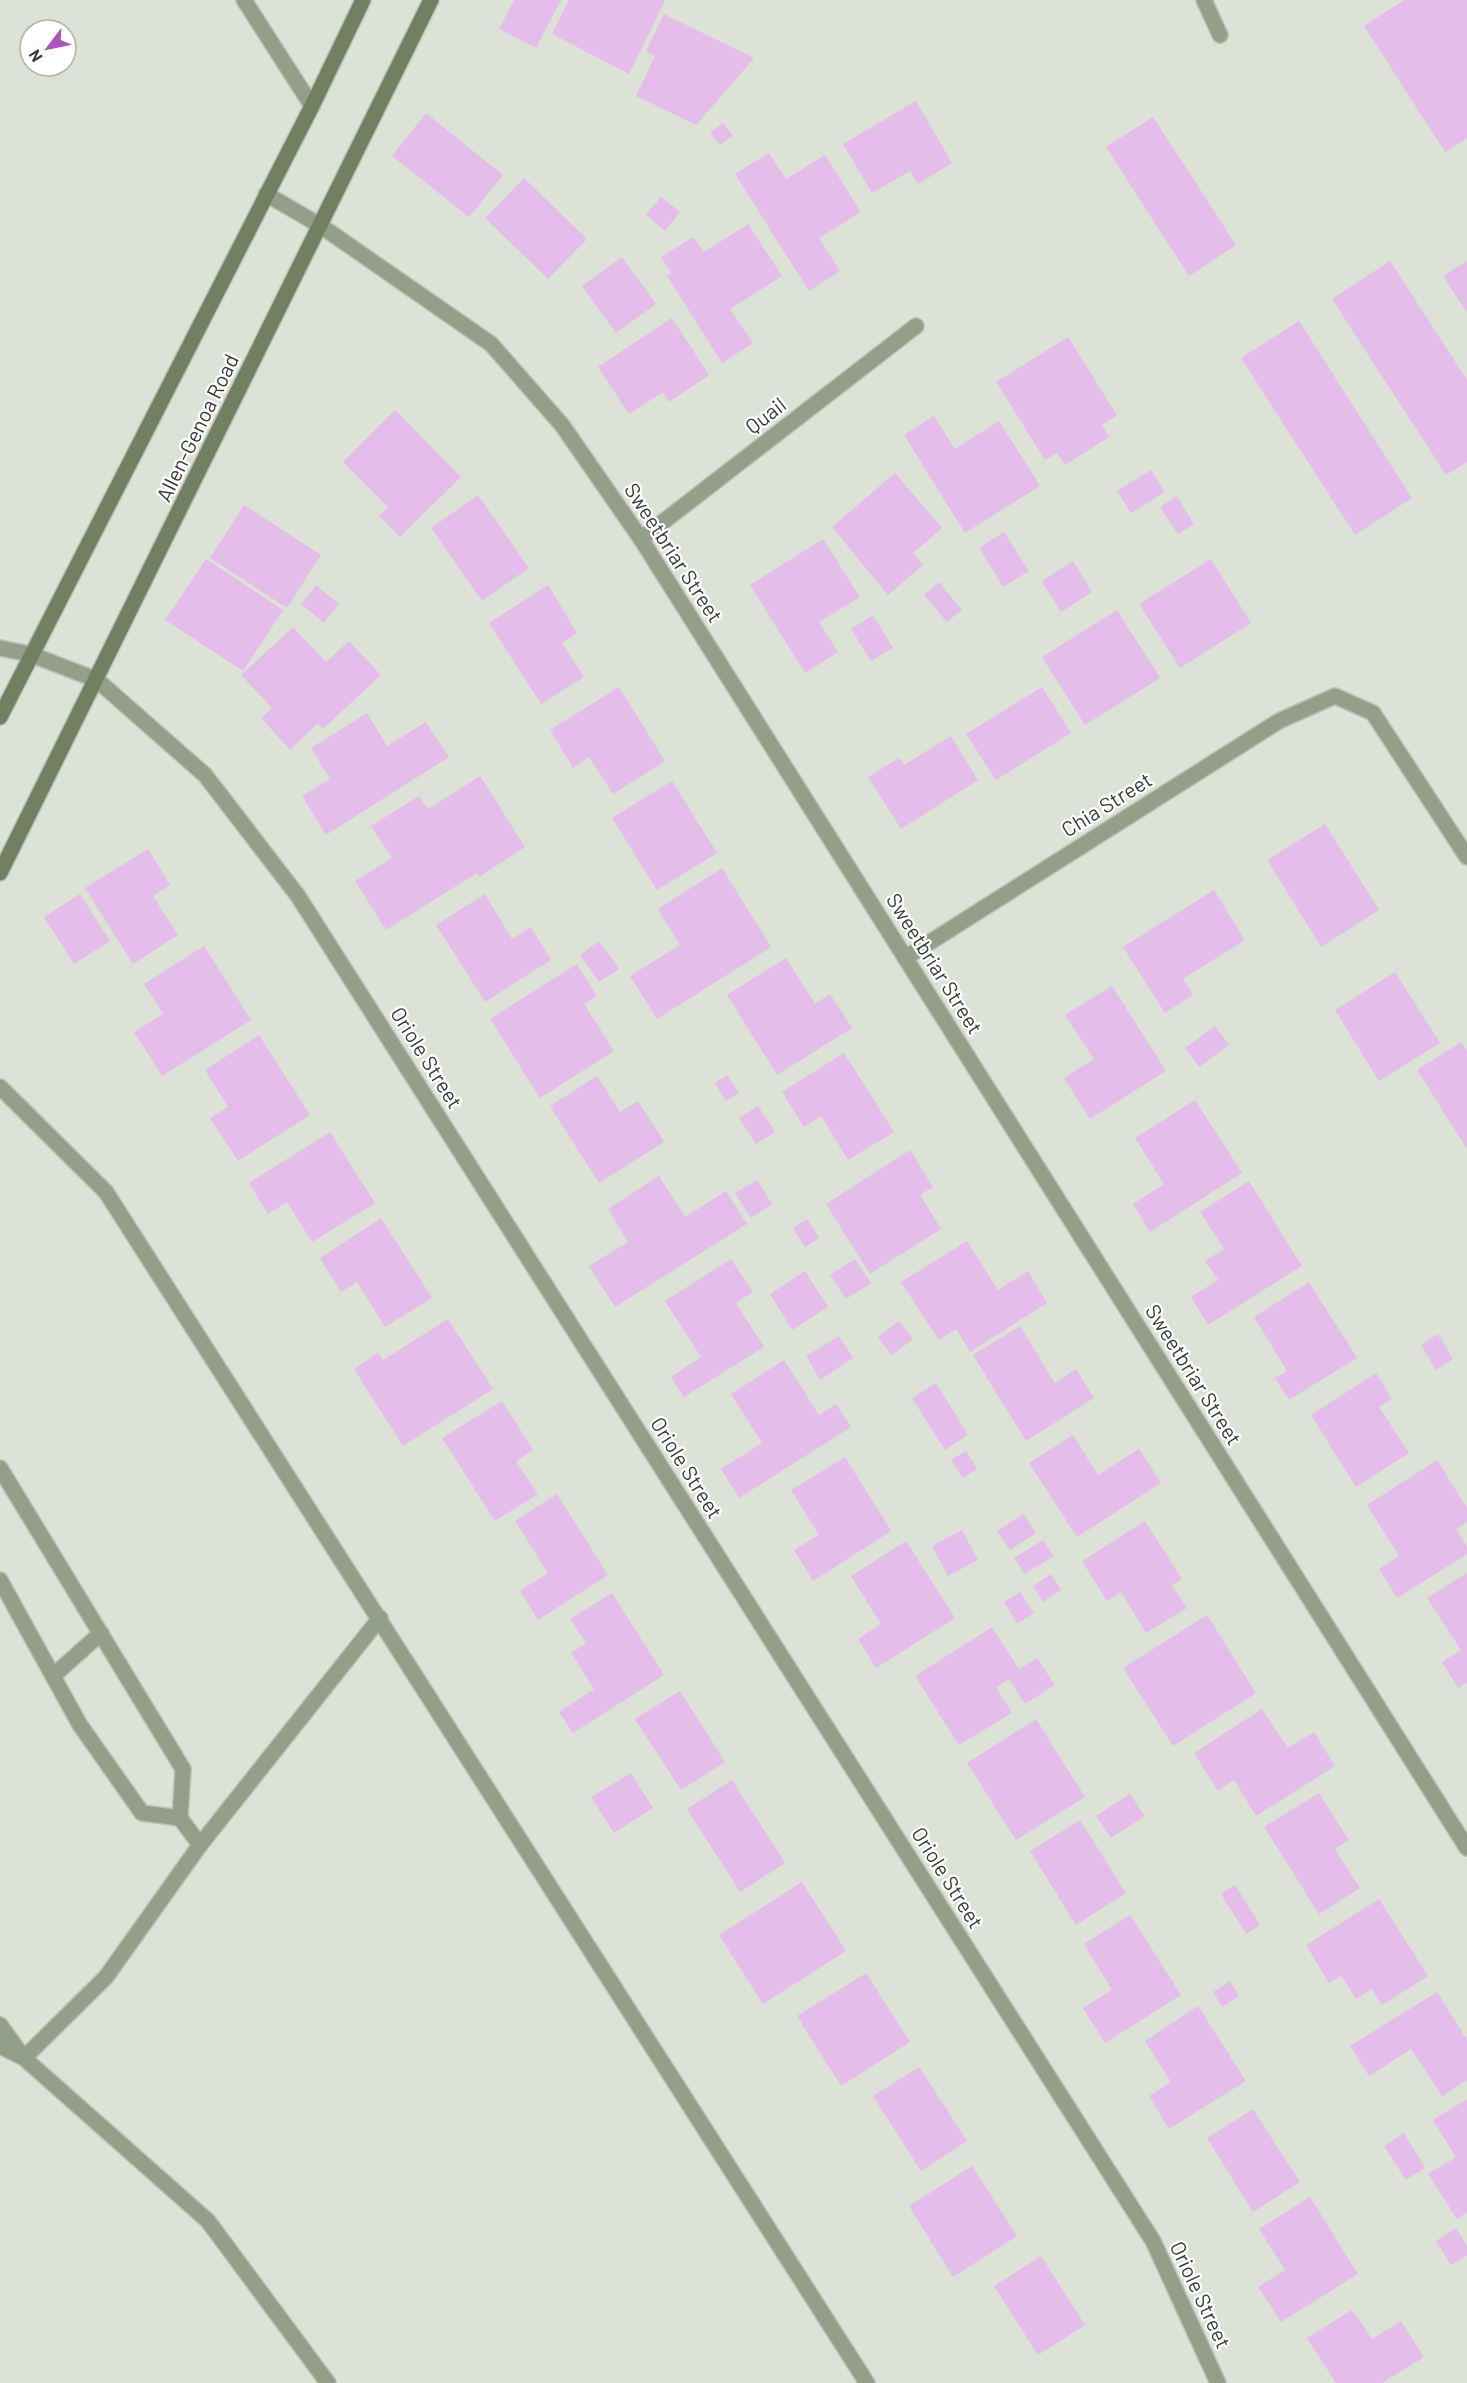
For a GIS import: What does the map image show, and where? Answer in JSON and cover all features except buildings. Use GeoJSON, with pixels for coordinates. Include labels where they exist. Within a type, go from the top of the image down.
{"type":"FeatureCollection","features":[{"type":"Feature","properties":{"kind":"main road"},"geometry":{"type":"LineString","coordinates":[[0,717],[30,654],[312,106],[363,0]]}},
{"type":"Feature","properties":{"kind":"main road","name":"Allen-Genoa Road"},"geometry":{"type":"LineString","coordinates":[[0,873],[431,0]]}},
{"type":"Feature","properties":{"kind":"street"},"geometry":{"type":"LineString","coordinates":[[244,0],[312,106]]}},
{"type":"Feature","properties":{"kind":"street"},"geometry":{"type":"LineString","coordinates":[[1204,0],[1220,34]]}},
{"type":"Feature","properties":{"kind":"street","name":"Sweetbriar Street"},"geometry":{"type":"LineString","coordinates":[[266,194],[321,226],[491,344],[562,425],[641,539],[1467,1848]]}},
{"type":"Feature","properties":{"kind":"street","name":"Quail"},"geometry":{"type":"LineString","coordinates":[[641,539],[916,326]]}},
{"type":"Feature","properties":{"kind":"street","name":"Oriole Street"},"geometry":{"type":"LineString","coordinates":[[0,648],[30,654],[96,680],[206,775],[298,896],[1153,2241],[1218,2383]]}},
{"type":"Feature","properties":{"kind":"street","name":"Chia Street"},"geometry":{"type":"LineString","coordinates":[[905,958],[1279,721],[1335,696],[1373,713],[1467,857]]}},
{"type":"Feature","properties":{"kind":"street"},"geometry":{"type":"LineString","coordinates":[[0,1087],[106,1192],[867,2383]]}},
{"type":"Feature","properties":{"kind":"street"},"geometry":{"type":"LineString","coordinates":[[0,1468],[183,1769],[180,1818],[200,1845]]}},
{"type":"Feature","properties":{"kind":"street"},"geometry":{"type":"LineString","coordinates":[[0,1580],[80,1725],[142,1814],[180,1818]]}},
{"type":"Feature","properties":{"kind":"street"},"geometry":{"type":"LineString","coordinates":[[24,2058],[106,1977],[200,1845],[380,1618]]}},
{"type":"Feature","properties":{"kind":"street"},"geometry":{"type":"LineString","coordinates":[[53,1676],[101,1633]]}},
{"type":"Feature","properties":{"kind":"street"},"geometry":{"type":"LineString","coordinates":[[0,2025],[24,2058],[208,2221],[328,2383]]}},
{"type":"Feature","properties":{"kind":"street"},"geometry":{"type":"LineString","coordinates":[[0,2046],[24,2058]]}}]}
